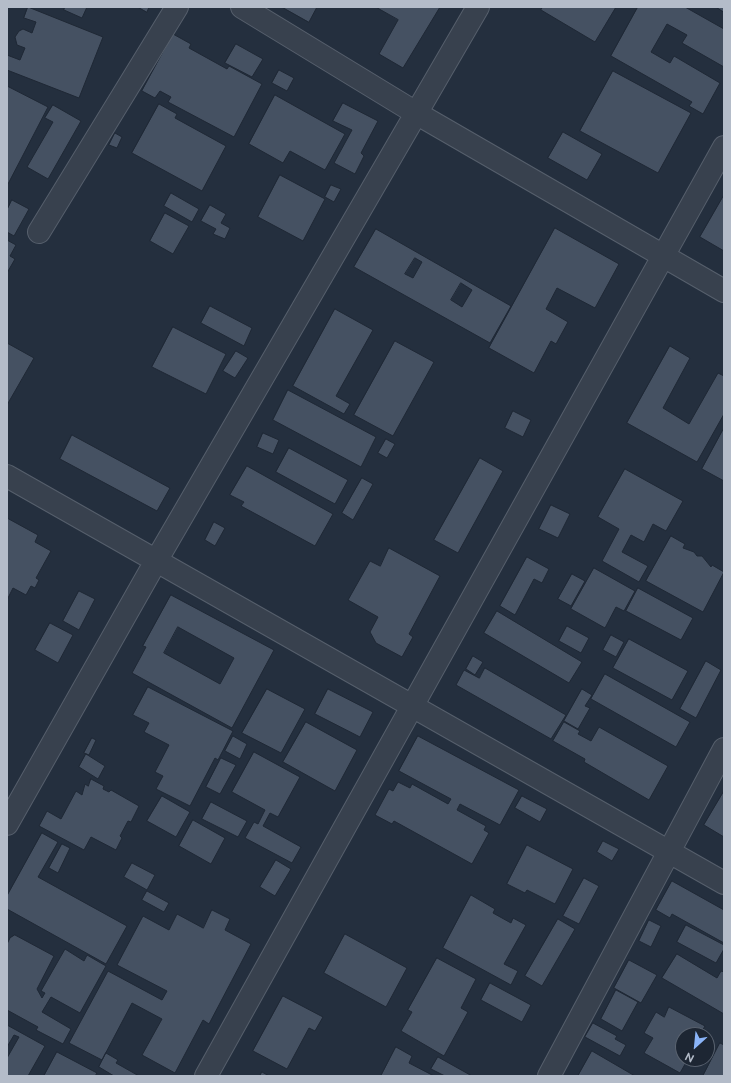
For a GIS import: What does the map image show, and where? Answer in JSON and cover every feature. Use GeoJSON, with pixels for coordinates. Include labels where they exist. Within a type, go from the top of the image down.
{"type":"FeatureCollection","features":[{"type":"Feature","properties":{"kind":"street"},"geometry":{"type":"LineString","coordinates":[[39,232],[177,7]]}},
{"type":"Feature","properties":{"kind":"street"},"geometry":{"type":"LineString","coordinates":[[242,7],[416,113],[724,291]]}},
{"type":"Feature","properties":{"kind":"street"},"geometry":{"type":"LineString","coordinates":[[7,824],[12,801],[156,561],[478,7]]}},
{"type":"Feature","properties":{"kind":"street"},"geometry":{"type":"LineString","coordinates":[[206,1076],[411,705],[724,146]]}},
{"type":"Feature","properties":{"kind":"street"},"geometry":{"type":"LineString","coordinates":[[7,476],[724,883]]}},
{"type":"Feature","properties":{"kind":"street"},"geometry":{"type":"LineString","coordinates":[[549,1076],[724,749]]}},
{"type":"Feature","properties":{"kind":"building"},"geometry":{"type":"Polygon","coordinates":[[[28,7],[103,37],[79,98],[7,70],[7,55],[20,60],[25,48],[17,45],[15,37],[19,31],[23,29],[32,33],[36,22],[24,18],[28,7]]]}},
{"type":"Feature","properties":{"kind":"building"},"geometry":{"type":"Polygon","coordinates":[[[65,7],[87,7],[82,18],[64,10],[65,7]]]}},
{"type":"Feature","properties":{"kind":"building"},"geometry":{"type":"Polygon","coordinates":[[[138,7],[149,7],[147,12],[138,7]]]}},
{"type":"Feature","properties":{"kind":"building"},"geometry":{"type":"Polygon","coordinates":[[[282,7],[317,7],[309,22],[282,7]]]}},
{"type":"Feature","properties":{"kind":"building"},"geometry":{"type":"Polygon","coordinates":[[[376,7],[440,7],[403,68],[379,54],[398,20],[376,7]]]}},
{"type":"Feature","properties":{"kind":"building"},"geometry":{"type":"Polygon","coordinates":[[[543,7],[616,7],[595,42],[541,10],[543,7]]]}},
{"type":"Feature","properties":{"kind":"building"},"geometry":{"type":"Polygon","coordinates":[[[638,7],[685,7],[724,29],[724,67],[682,43],[687,35],[667,24],[651,52],[670,63],[674,56],[720,83],[703,114],[689,106],[692,102],[611,56],[638,7]]]}},
{"type":"Feature","properties":{"kind":"building"},"geometry":{"type":"Polygon","coordinates":[[[716,7],[724,7],[724,12],[716,7]]]}},
{"type":"Feature","properties":{"kind":"building"},"geometry":{"type":"Polygon","coordinates":[[[173,34],[191,44],[189,48],[227,69],[229,66],[262,84],[234,137],[168,102],[171,97],[160,91],[155,98],[142,91],[173,34]]]}},
{"type":"Feature","properties":{"kind":"building"},"geometry":{"type":"Polygon","coordinates":[[[236,44],[263,59],[252,77],[225,63],[236,44]]]}},
{"type":"Feature","properties":{"kind":"building"},"geometry":{"type":"Polygon","coordinates":[[[279,70],[294,78],[287,91],[272,83],[279,70]]]}},
{"type":"Feature","properties":{"kind":"building"},"geometry":{"type":"Polygon","coordinates":[[[613,71],[691,113],[658,173],[580,131],[613,71]]]}},
{"type":"Feature","properties":{"kind":"building"},"geometry":{"type":"Polygon","coordinates":[[[7,86],[48,107],[8,184],[7,183],[7,86]]]}},
{"type":"Feature","properties":{"kind":"building"},"geometry":{"type":"Polygon","coordinates":[[[275,95],[345,134],[325,170],[290,151],[283,163],[249,144],[275,95]]]}},
{"type":"Feature","properties":{"kind":"building"},"geometry":{"type":"Polygon","coordinates":[[[343,103],[378,121],[361,153],[364,156],[355,174],[334,163],[352,130],[333,121],[343,103]]]}},
{"type":"Feature","properties":{"kind":"building"},"geometry":{"type":"Polygon","coordinates":[[[159,104],[177,114],[175,118],[226,146],[202,191],[132,153],[159,104]]]}},
{"type":"Feature","properties":{"kind":"building"},"geometry":{"type":"Polygon","coordinates":[[[53,105],[81,121],[48,179],[27,167],[53,122],[45,118],[53,105]]]}},
{"type":"Feature","properties":{"kind":"building"},"geometry":{"type":"Polygon","coordinates":[[[563,132],[602,154],[587,180],[548,158],[563,132]]]}},
{"type":"Feature","properties":{"kind":"building"},"geometry":{"type":"Polygon","coordinates":[[[115,133],[122,137],[117,148],[109,145],[115,133]]]}},
{"type":"Feature","properties":{"kind":"building"},"geometry":{"type":"Polygon","coordinates":[[[280,175],[325,199],[303,241],[258,217],[280,175]]]}},
{"type":"Feature","properties":{"kind":"building"},"geometry":{"type":"Polygon","coordinates":[[[331,185],[341,189],[334,202],[325,197],[331,185]]]}},
{"type":"Feature","properties":{"kind":"building"},"geometry":{"type":"Polygon","coordinates":[[[171,193],[199,209],[192,222],[164,206],[171,193]]]}},
{"type":"Feature","properties":{"kind":"building"},"geometry":{"type":"Polygon","coordinates":[[[724,195],[724,251],[700,237],[724,195]]]}},
{"type":"Feature","properties":{"kind":"building"},"geometry":{"type":"Polygon","coordinates":[[[12,200],[29,209],[14,236],[7,232],[7,210],[12,200]]]}},
{"type":"Feature","properties":{"kind":"building"},"geometry":{"type":"Polygon","coordinates":[[[210,205],[226,214],[221,223],[230,228],[225,239],[213,234],[216,229],[201,221],[210,205]]]}},
{"type":"Feature","properties":{"kind":"building"},"geometry":{"type":"Polygon","coordinates":[[[165,213],[189,226],[173,254],[150,241],[165,213]]]}},
{"type":"Feature","properties":{"kind":"building"},"geometry":{"type":"Polygon","coordinates":[[[555,228],[619,264],[595,308],[557,288],[546,309],[568,322],[556,344],[551,341],[534,373],[489,348],[555,228]]]}},
{"type":"Feature","properties":{"kind":"building"},"geometry":{"type":"Polygon","coordinates":[[[376,229],[511,306],[490,343],[354,267],[376,229]],[[415,258],[405,274],[413,278],[422,262],[415,258]],[[461,283],[451,300],[462,307],[472,290],[461,283]]]}},
{"type":"Feature","properties":{"kind":"building"},"geometry":{"type":"Polygon","coordinates":[[[7,240],[16,245],[10,256],[15,259],[7,273],[7,240]]]}},
{"type":"Feature","properties":{"kind":"building"},"geometry":{"type":"Polygon","coordinates":[[[210,306],[252,328],[244,346],[201,323],[210,306]]]}},
{"type":"Feature","properties":{"kind":"building"},"geometry":{"type":"Polygon","coordinates":[[[335,309],[373,330],[336,396],[350,404],[344,414],[293,386],[335,309]]]}},
{"type":"Feature","properties":{"kind":"building"},"geometry":{"type":"Polygon","coordinates":[[[173,327],[226,354],[206,394],[152,367],[173,327]]]}},
{"type":"Feature","properties":{"kind":"building"},"geometry":{"type":"Polygon","coordinates":[[[395,341],[434,362],[393,436],[354,415],[395,341]]]}},
{"type":"Feature","properties":{"kind":"building"},"geometry":{"type":"Polygon","coordinates":[[[7,343],[34,358],[7,405],[7,343]]]}},
{"type":"Feature","properties":{"kind":"building"},"geometry":{"type":"Polygon","coordinates":[[[670,346],[690,358],[663,408],[689,424],[718,373],[724,376],[724,414],[697,462],[627,423],[670,346]]]}},
{"type":"Feature","properties":{"kind":"building"},"geometry":{"type":"Polygon","coordinates":[[[236,351],[248,358],[235,378],[223,371],[236,351]]]}},
{"type":"Feature","properties":{"kind":"building"},"geometry":{"type":"Polygon","coordinates":[[[288,390],[376,437],[361,467],[273,420],[288,390]]]}},
{"type":"Feature","properties":{"kind":"building"},"geometry":{"type":"Polygon","coordinates":[[[513,411],[531,420],[523,437],[505,428],[513,411]]]}},
{"type":"Feature","properties":{"kind":"building"},"geometry":{"type":"Polygon","coordinates":[[[724,430],[724,481],[702,469],[724,430]]]}},
{"type":"Feature","properties":{"kind":"building"},"geometry":{"type":"Polygon","coordinates":[[[263,433],[279,440],[273,454],[257,447],[263,433]]]}},
{"type":"Feature","properties":{"kind":"building"},"geometry":{"type":"Polygon","coordinates":[[[72,435],[170,488],[157,511],[60,459],[72,435]]]}},
{"type":"Feature","properties":{"kind":"building"},"geometry":{"type":"Polygon","coordinates":[[[386,439],[395,444],[387,458],[378,453],[386,439]]]}},
{"type":"Feature","properties":{"kind":"building"},"geometry":{"type":"Polygon","coordinates":[[[289,448],[348,480],[335,504],[276,472],[289,448]]]}},
{"type":"Feature","properties":{"kind":"building"},"geometry":{"type":"Polygon","coordinates":[[[480,458],[503,471],[458,553],[434,540],[480,458]]]}},
{"type":"Feature","properties":{"kind":"building"},"geometry":{"type":"Polygon","coordinates":[[[247,466],[333,514],[315,546],[241,506],[244,502],[230,495],[247,466]]]}},
{"type":"Feature","properties":{"kind":"building"},"geometry":{"type":"Polygon","coordinates":[[[625,469],[683,501],[666,531],[653,524],[644,542],[631,535],[622,552],[648,566],[639,582],[602,561],[619,529],[598,517],[625,469]]]}},
{"type":"Feature","properties":{"kind":"building"},"geometry":{"type":"Polygon","coordinates":[[[362,478],[373,484],[353,520],[342,513],[362,478]]]}},
{"type":"Feature","properties":{"kind":"building"},"geometry":{"type":"Polygon","coordinates":[[[551,505],[570,514],[558,538],[539,529],[551,505]]]}},
{"type":"Feature","properties":{"kind":"building"},"geometry":{"type":"Polygon","coordinates":[[[7,518],[38,535],[35,542],[51,551],[36,578],[39,580],[35,588],[31,586],[26,595],[13,588],[7,600],[7,518]]]}},
{"type":"Feature","properties":{"kind":"building"},"geometry":{"type":"Polygon","coordinates":[[[214,522],[225,528],[215,546],[205,540],[214,522]]]}},
{"type":"Feature","properties":{"kind":"building"},"geometry":{"type":"Polygon","coordinates":[[[671,536],[685,544],[683,548],[694,552],[697,556],[702,556],[711,567],[712,565],[724,572],[703,612],[646,581],[671,536]]]}},
{"type":"Feature","properties":{"kind":"building"},"geometry":{"type":"Polygon","coordinates":[[[389,548],[440,576],[409,634],[413,637],[402,657],[376,643],[370,632],[378,617],[348,600],[370,561],[380,566],[389,548]]]}},
{"type":"Feature","properties":{"kind":"building"},"geometry":{"type":"Polygon","coordinates":[[[527,557],[549,569],[542,583],[534,579],[515,615],[500,606],[527,557]]]}},
{"type":"Feature","properties":{"kind":"building"},"geometry":{"type":"Polygon","coordinates":[[[594,568],[635,591],[624,611],[616,607],[605,628],[571,609],[594,568]]]}},
{"type":"Feature","properties":{"kind":"building"},"geometry":{"type":"Polygon","coordinates":[[[572,574],[585,581],[571,606],[558,599],[572,574]]]}},
{"type":"Feature","properties":{"kind":"building"},"geometry":{"type":"Polygon","coordinates":[[[638,588],[693,618],[681,640],[626,611],[638,588]]]}},
{"type":"Feature","properties":{"kind":"building"},"geometry":{"type":"Polygon","coordinates":[[[79,591],[95,599],[79,630],[63,621],[79,591]]]}},
{"type":"Feature","properties":{"kind":"building"},"geometry":{"type":"Polygon","coordinates":[[[171,595],[274,650],[232,728],[132,673],[146,647],[143,646],[171,595]],[[178,627],[164,653],[220,684],[234,658],[178,627]]]}},
{"type":"Feature","properties":{"kind":"building"},"geometry":{"type":"Polygon","coordinates":[[[497,611],[582,662],[569,683],[484,633],[497,611]]]}},
{"type":"Feature","properties":{"kind":"building"},"geometry":{"type":"Polygon","coordinates":[[[50,623],[73,635],[58,663],[35,650],[50,623]]]}},
{"type":"Feature","properties":{"kind":"building"},"geometry":{"type":"Polygon","coordinates":[[[567,626],[589,638],[581,653],[559,641],[567,626]]]}},
{"type":"Feature","properties":{"kind":"building"},"geometry":{"type":"Polygon","coordinates":[[[611,635],[624,642],[616,657],[603,650],[611,635]]]}},
{"type":"Feature","properties":{"kind":"building"},"geometry":{"type":"Polygon","coordinates":[[[629,639],[688,671],[672,700],[613,668],[629,639]]]}},
{"type":"Feature","properties":{"kind":"building"},"geometry":{"type":"Polygon","coordinates":[[[473,656],[483,662],[475,675],[466,669],[473,656]]]}},
{"type":"Feature","properties":{"kind":"building"},"geometry":{"type":"Polygon","coordinates":[[[706,661],[721,670],[696,718],[680,709],[706,661]]]}},
{"type":"Feature","properties":{"kind":"building"},"geometry":{"type":"Polygon","coordinates":[[[485,668],[566,715],[551,739],[456,685],[464,670],[479,678],[485,668]]]}},
{"type":"Feature","properties":{"kind":"building"},"geometry":{"type":"Polygon","coordinates":[[[605,674],[690,722],[676,747],[591,699],[605,674]]]}},
{"type":"Feature","properties":{"kind":"building"},"geometry":{"type":"Polygon","coordinates":[[[148,687],[233,731],[218,760],[215,758],[190,806],[156,789],[163,776],[155,772],[169,745],[144,732],[149,723],[133,715],[148,687]]]}},
{"type":"Feature","properties":{"kind":"building"},"geometry":{"type":"Polygon","coordinates":[[[267,689],[305,709],[281,753],[242,733],[267,689]]]}},
{"type":"Feature","properties":{"kind":"building"},"geometry":{"type":"Polygon","coordinates":[[[328,689],[373,712],[360,737],[315,714],[328,689]]]}},
{"type":"Feature","properties":{"kind":"building"},"geometry":{"type":"Polygon","coordinates":[[[582,689],[592,695],[585,706],[590,708],[578,729],[564,721],[582,689]]]}},
{"type":"Feature","properties":{"kind":"building"},"geometry":{"type":"Polygon","coordinates":[[[306,722],[357,750],[335,791],[283,762],[306,722]]]}},
{"type":"Feature","properties":{"kind":"building"},"geometry":{"type":"Polygon","coordinates":[[[564,722],[580,731],[578,734],[591,741],[599,727],[668,766],[649,800],[584,762],[585,759],[553,741],[564,722]]]}},
{"type":"Feature","properties":{"kind":"building"},"geometry":{"type":"Polygon","coordinates":[[[233,736],[247,744],[240,759],[225,751],[233,736]]]}},
{"type":"Feature","properties":{"kind":"building"},"geometry":{"type":"Polygon","coordinates":[[[418,736],[519,790],[500,825],[460,804],[457,810],[486,826],[484,830],[489,833],[472,864],[394,821],[392,824],[375,815],[389,789],[393,791],[398,782],[410,788],[412,784],[448,804],[451,799],[399,771],[418,736]]]}},
{"type":"Feature","properties":{"kind":"building"},"geometry":{"type":"Polygon","coordinates":[[[92,738],[96,740],[89,755],[84,753],[92,738]]]}},
{"type":"Feature","properties":{"kind":"building"},"geometry":{"type":"Polygon","coordinates":[[[254,752],[300,777],[278,817],[270,813],[263,826],[301,847],[292,863],[245,838],[254,822],[258,824],[265,810],[232,792],[254,752]]]}},
{"type":"Feature","properties":{"kind":"building"},"geometry":{"type":"Polygon","coordinates":[[[86,754],[105,766],[98,779],[79,767],[86,754]]]}},
{"type":"Feature","properties":{"kind":"building"},"geometry":{"type":"Polygon","coordinates":[[[221,758],[236,765],[220,794],[206,787],[221,758]]]}},
{"type":"Feature","properties":{"kind":"building"},"geometry":{"type":"Polygon","coordinates":[[[91,779],[104,786],[103,789],[109,792],[111,790],[139,806],[131,822],[128,821],[120,836],[122,838],[116,850],[91,837],[84,850],[39,826],[47,811],[61,819],[76,791],[82,795],[85,784],[88,786],[91,779]]]}},
{"type":"Feature","properties":{"kind":"building"},"geometry":{"type":"Polygon","coordinates":[[[724,791],[724,837],[704,825],[724,791]]]}},
{"type":"Feature","properties":{"kind":"building"},"geometry":{"type":"Polygon","coordinates":[[[162,796],[190,812],[176,837],[147,821],[162,796]]]}},
{"type":"Feature","properties":{"kind":"building"},"geometry":{"type":"Polygon","coordinates":[[[522,796],[547,809],[540,822],[515,808],[522,796]]]}},
{"type":"Feature","properties":{"kind":"building"},"geometry":{"type":"Polygon","coordinates":[[[211,802],[247,821],[238,837],[202,819],[211,802]]]}},
{"type":"Feature","properties":{"kind":"building"},"geometry":{"type":"Polygon","coordinates":[[[193,820],[225,838],[211,864],[179,846],[193,820]]]}},
{"type":"Feature","properties":{"kind":"building"},"geometry":{"type":"Polygon","coordinates":[[[42,833],[58,842],[38,877],[127,926],[106,964],[7,909],[7,896],[42,833]]]}},
{"type":"Feature","properties":{"kind":"building"},"geometry":{"type":"Polygon","coordinates":[[[603,841],[619,849],[612,861],[597,852],[603,841]]]}},
{"type":"Feature","properties":{"kind":"building"},"geometry":{"type":"Polygon","coordinates":[[[62,844],[70,848],[58,873],[49,868],[62,844]]]}},
{"type":"Feature","properties":{"kind":"building"},"geometry":{"type":"Polygon","coordinates":[[[527,845],[573,869],[555,904],[527,890],[525,893],[507,884],[527,845]]]}},
{"type":"Feature","properties":{"kind":"building"},"geometry":{"type":"Polygon","coordinates":[[[276,860],[291,869],[275,896],[260,887],[276,860]]]}},
{"type":"Feature","properties":{"kind":"building"},"geometry":{"type":"Polygon","coordinates":[[[132,863],[155,875],[147,890],[124,877],[132,863]]]}},
{"type":"Feature","properties":{"kind":"building"},"geometry":{"type":"Polygon","coordinates":[[[584,878],[599,886],[579,924],[563,916],[584,878]]]}},
{"type":"Feature","properties":{"kind":"building"},"geometry":{"type":"Polygon","coordinates":[[[672,881],[724,910],[724,943],[672,914],[670,918],[656,910],[672,881]]]}},
{"type":"Feature","properties":{"kind":"building"},"geometry":{"type":"Polygon","coordinates":[[[147,891],[169,903],[164,912],[142,900],[147,891]]]}},
{"type":"Feature","properties":{"kind":"building"},"geometry":{"type":"Polygon","coordinates":[[[471,895],[495,909],[493,913],[511,923],[513,918],[526,925],[504,964],[518,971],[511,985],[443,948],[471,895]]]}},
{"type":"Feature","properties":{"kind":"building"},"geometry":{"type":"Polygon","coordinates":[[[212,910],[230,919],[225,930],[251,944],[209,1024],[203,1020],[175,1073],[142,1055],[162,1019],[132,1003],[102,1060],[69,1043],[108,971],[162,1000],[167,991],[117,965],[143,916],[169,930],[177,914],[203,928],[212,910]]]}},
{"type":"Feature","properties":{"kind":"building"},"geometry":{"type":"Polygon","coordinates":[[[558,919],[575,929],[542,986],[525,976],[558,919]]]}},
{"type":"Feature","properties":{"kind":"building"},"geometry":{"type":"Polygon","coordinates":[[[649,920],[661,926],[651,947],[639,941],[649,920]]]}},
{"type":"Feature","properties":{"kind":"building"},"geometry":{"type":"Polygon","coordinates":[[[686,925],[724,945],[724,949],[716,963],[677,942],[686,925]]]}},
{"type":"Feature","properties":{"kind":"building"},"geometry":{"type":"Polygon","coordinates":[[[345,934],[407,968],[386,1007],[324,973],[345,934]]]}},
{"type":"Feature","properties":{"kind":"building"},"geometry":{"type":"Polygon","coordinates":[[[15,935],[54,956],[37,989],[42,998],[45,993],[41,991],[65,949],[84,961],[87,955],[106,966],[80,1013],[51,997],[42,1012],[71,1029],[63,1044],[36,1030],[38,1027],[7,1010],[7,944],[10,938],[15,935]]]}},
{"type":"Feature","properties":{"kind":"building"},"geometry":{"type":"Polygon","coordinates":[[[677,954],[717,978],[721,971],[724,972],[724,1014],[662,978],[677,954]]]}},
{"type":"Feature","properties":{"kind":"building"},"geometry":{"type":"Polygon","coordinates":[[[437,958],[476,979],[461,1008],[468,1012],[444,1056],[401,1031],[412,1012],[408,1010],[437,958]]]}},
{"type":"Feature","properties":{"kind":"building"},"geometry":{"type":"Polygon","coordinates":[[[629,960],[657,975],[641,1003],[614,988],[629,960]]]}},
{"type":"Feature","properties":{"kind":"building"},"geometry":{"type":"Polygon","coordinates":[[[490,983],[531,1005],[522,1022],[481,1000],[490,983]]]}},
{"type":"Feature","properties":{"kind":"building"},"geometry":{"type":"Polygon","coordinates":[[[616,990],[638,1002],[622,1031],[601,1019],[616,990]]]}},
{"type":"Feature","properties":{"kind":"building"},"geometry":{"type":"Polygon","coordinates":[[[283,996],[323,1017],[315,1031],[309,1028],[287,1069],[253,1051],[283,996]]]}},
{"type":"Feature","properties":{"kind":"building"},"geometry":{"type":"Polygon","coordinates":[[[669,1007],[705,1026],[675,1027],[675,1067],[683,1067],[680,1073],[644,1053],[653,1038],[644,1033],[656,1012],[664,1017],[669,1007]]]}},
{"type":"Feature","properties":{"kind":"building"},"geometry":{"type":"Polygon","coordinates":[[[593,1023],[617,1036],[615,1039],[626,1045],[620,1056],[585,1037],[593,1023]]]}},
{"type":"Feature","properties":{"kind":"building"},"geometry":{"type":"Polygon","coordinates":[[[7,1025],[45,1046],[28,1076],[7,1076],[7,1058],[19,1037],[14,1035],[7,1047],[7,1025]]]}},
{"type":"Feature","properties":{"kind":"building"},"geometry":{"type":"Polygon","coordinates":[[[720,1043],[724,1045],[724,1076],[703,1076],[708,1067],[715,1067],[715,1053],[720,1043]]]}},
{"type":"Feature","properties":{"kind":"building"},"geometry":{"type":"Polygon","coordinates":[[[396,1047],[412,1056],[409,1063],[434,1076],[381,1076],[396,1047]]]}},
{"type":"Feature","properties":{"kind":"building"},"geometry":{"type":"Polygon","coordinates":[[[592,1051],[635,1076],[578,1076],[592,1051]]]}},
{"type":"Feature","properties":{"kind":"building"},"geometry":{"type":"Polygon","coordinates":[[[57,1052],[97,1073],[95,1076],[44,1076],[57,1052]]]}},
{"type":"Feature","properties":{"kind":"building"},"geometry":{"type":"Polygon","coordinates":[[[106,1053],[118,1060],[116,1063],[139,1076],[114,1076],[99,1067],[106,1053]]]}},
{"type":"Feature","properties":{"kind":"building"},"geometry":{"type":"Polygon","coordinates":[[[438,1057],[472,1076],[445,1076],[431,1069],[438,1057]]]}},
{"type":"Feature","properties":{"kind":"building"},"geometry":{"type":"Polygon","coordinates":[[[262,1072],[269,1076],[260,1076],[262,1072]]]}}]}
